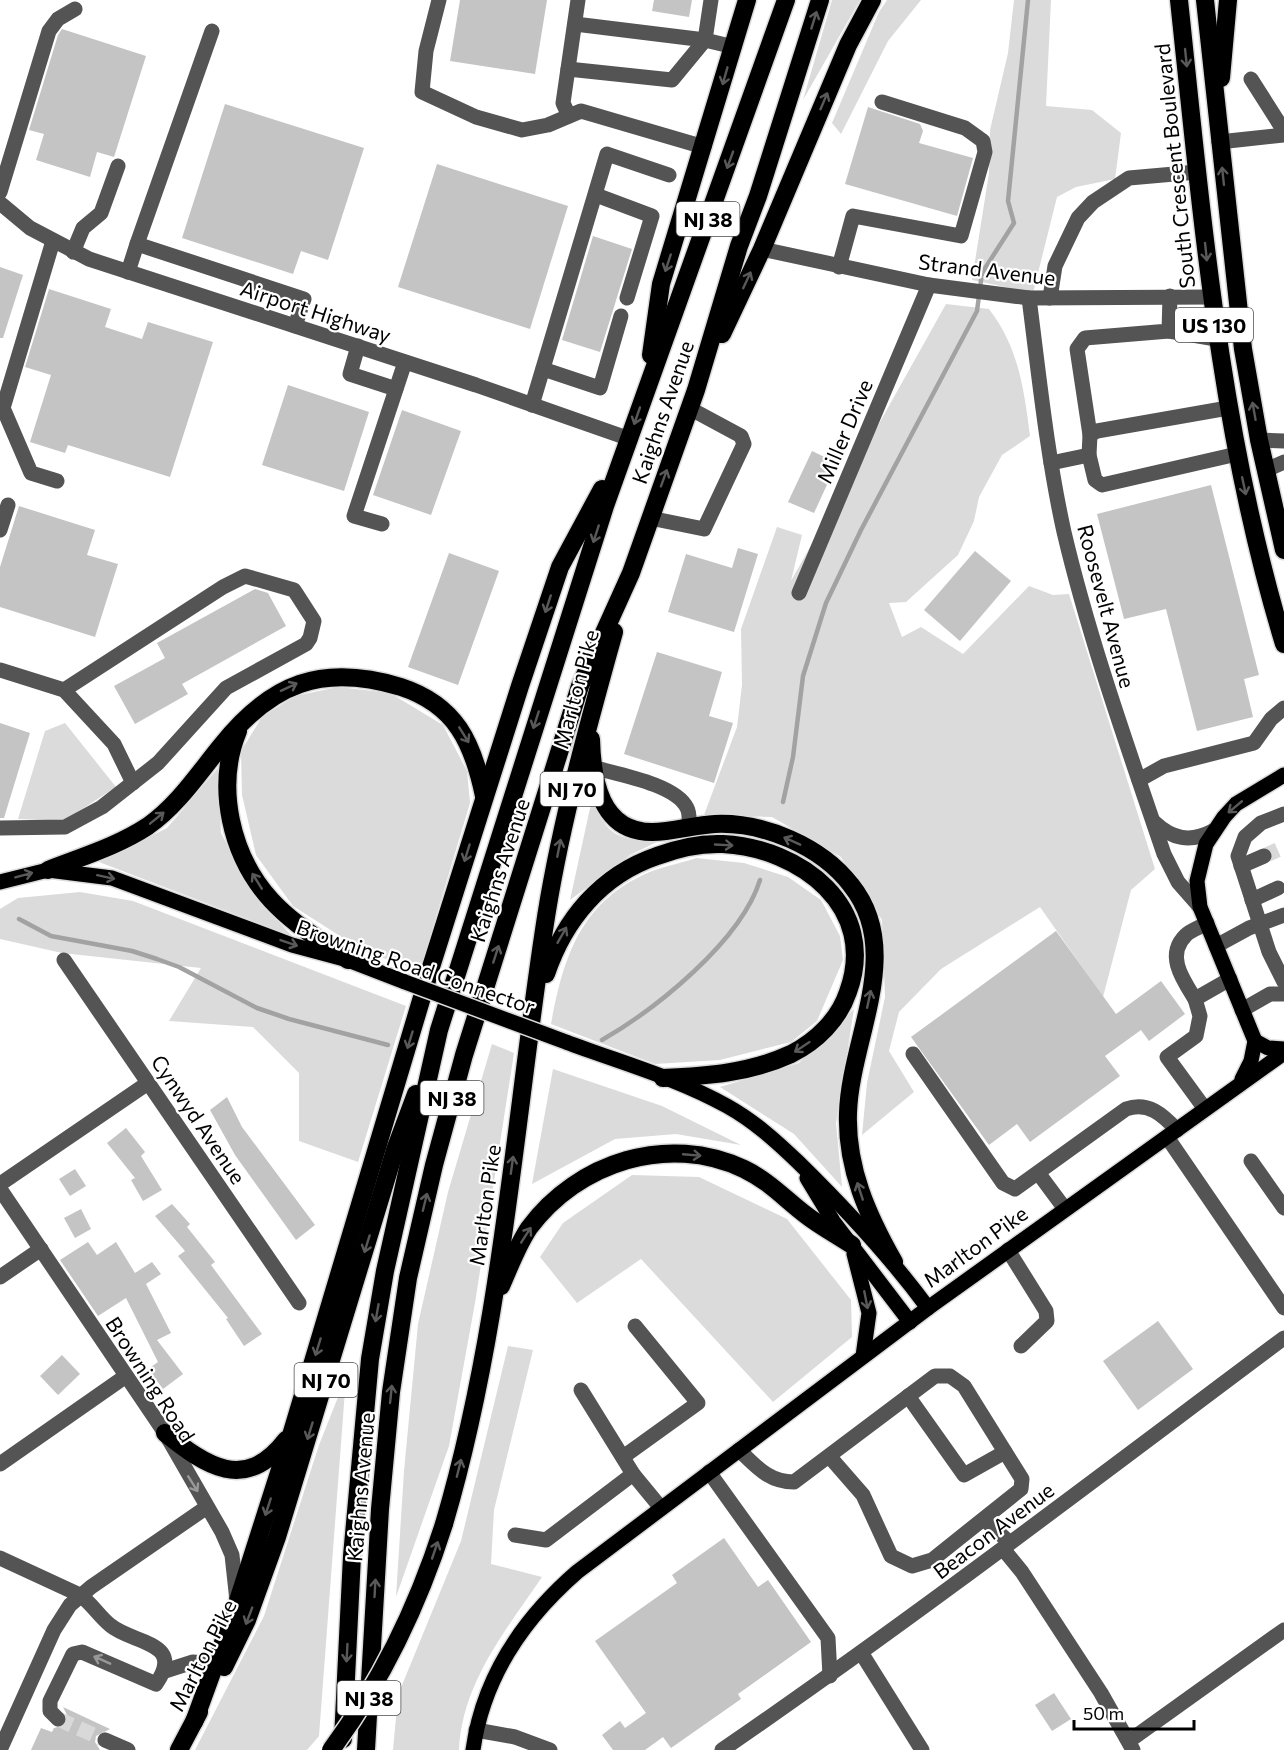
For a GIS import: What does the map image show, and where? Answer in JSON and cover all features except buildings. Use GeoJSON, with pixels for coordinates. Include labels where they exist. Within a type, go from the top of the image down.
{"type":"FeatureCollection","features":[{"type":"Feature","properties":{"kind":"highway"},"geometry":{"type":"LineString","coordinates":[[645,392],[661,284],[747,0]]}},
{"type":"Feature","properties":{"kind":"highway","name":"NJ 38"},"geometry":{"type":"LineString","coordinates":[[770,45],[778,0]]}},
{"type":"Feature","properties":{"kind":"highway"},"geometry":{"type":"LineString","coordinates":[[770,45],[786,0]]}},
{"type":"Feature","properties":{"kind":"highway","name":"Kaighns Avenue"},"geometry":{"type":"LineString","coordinates":[[366,1750],[379,1521],[398,1338],[416,1241],[464,1055],[577,697],[630,573],[696,390],[739,246],[761,185],[820,0]]}},
{"type":"Feature","properties":{"kind":"highway"},"geometry":{"type":"LineString","coordinates":[[696,390],[762,249],[848,45],[872,0]]}},
{"type":"Feature","properties":{"kind":"highway","name":"South Crescent Boulevard"},"geometry":{"type":"LineString","coordinates":[[1179,0],[1216,339],[1237,454],[1263,568],[1284,644]]}},
{"type":"Feature","properties":{"kind":"highway","name":"US 130"},"geometry":{"type":"LineString","coordinates":[[1205,0],[1235,290],[1259,440],[1284,550]]}},
{"type":"Feature","properties":{"kind":"highway"},"geometry":{"type":"LineString","coordinates":[[1217,119],[1228,0]]}},
{"type":"Feature","properties":{"kind":"highway","name":"Kaighns Avenue"},"geometry":{"type":"LineString","coordinates":[[342,1750],[352,1556],[370,1359],[385,1271],[439,1030],[579,587],[645,392],[770,45]]}},
{"type":"Feature","properties":{"kind":"highway"},"geometry":{"type":"LineString","coordinates":[[194,1722],[237,1604],[292,1431],[484,797],[560,567],[630,439]]}},
{"type":"Feature","properties":{"kind":"highway","name":"Marlton Pike"},"geometry":{"type":"LineString","coordinates":[[331,1750],[372,1689],[399,1639],[424,1582],[444,1524],[471,1420],[492,1306],[544,929],[560,846],[591,716],[630,573]]}},
{"type":"Feature","properties":{"kind":"highway"},"geometry":{"type":"LineString","coordinates":[[48,870],[119,842],[148,826],[185,792],[243,721],[272,696],[302,681],[348,677],[405,689],[440,708],[461,729],[472,749],[484,797]]}},
{"type":"Feature","properties":{"kind":"highway"},"geometry":{"type":"LineString","coordinates":[[591,716],[592,767],[600,801],[623,824],[633,829],[653,832],[730,824],[780,836],[824,859],[845,878],[861,900],[871,926],[875,955],[872,984],[851,1078],[849,1134],[856,1177],[867,1212],[894,1262]]}},
{"type":"Feature","properties":{"kind":"highway"},"geometry":{"type":"LineString","coordinates":[[243,721],[231,754],[227,782],[230,815],[239,847],[254,877],[271,900],[307,931],[348,960]]}},
{"type":"Feature","properties":{"kind":"highway"},"geometry":{"type":"LineString","coordinates":[[534,1009],[554,950],[577,913],[603,886],[645,860],[691,846],[722,844],[769,852],[812,874],[840,905],[854,945],[854,972],[846,1000],[830,1024],[793,1053],[763,1065],[715,1075],[663,1078]]}},
{"type":"Feature","properties":{"kind":"highway","name":"Marlton Pike"},"geometry":{"type":"LineString","coordinates":[[179,1750],[237,1643],[257,1592],[307,1441],[395,1150],[439,1030]]}},
{"type":"Feature","properties":{"kind":"highway"},"geometry":{"type":"LineString","coordinates":[[492,1306],[520,1244],[549,1206],[583,1178],[636,1157],[690,1155],[731,1164],[769,1183],[806,1215],[852,1245]]}},
{"type":"Feature","properties":{"kind":"highway"},"geometry":{"type":"LineString","coordinates":[[165,1433],[201,1461],[214,1468],[234,1470],[267,1461],[292,1431]]}},
{"type":"Feature","properties":{"kind":"main road"},"geometry":{"type":"LineString","coordinates":[[1238,1084],[1251,1061],[1255,1041],[1200,907],[1199,870],[1206,844],[1213,831],[1236,804],[1284,775]]}},
{"type":"Feature","properties":{"kind":"main road","name":"Browning Road Connector"},"geometry":{"type":"LineString","coordinates":[[0,882],[48,870],[79,872],[130,883],[292,945],[348,960],[706,1095],[763,1130],[834,1196],[894,1262],[928,1308]]}},
{"type":"Feature","properties":{"kind":"main road"},"geometry":{"type":"LineString","coordinates":[[1255,1041],[1268,1048],[1284,1051]]}},
{"type":"Feature","properties":{"kind":"main road","name":"Marlton Pike"},"geometry":{"type":"LineString","coordinates":[[473,1750],[476,1730],[497,1669],[530,1618],[577,1572],[928,1308],[1284,1051]]}},
{"type":"Feature","properties":{"kind":"main road","name":"Browning Road Connector"},"geometry":{"type":"LineString","coordinates":[[798,1162],[833,1221],[910,1322]]}},
{"type":"Feature","properties":{"kind":"main road"},"geometry":{"type":"LineString","coordinates":[[852,1245],[869,1313],[863,1356]]}},
{"type":"Feature","properties":{"kind":"street"},"geometry":{"type":"LineString","coordinates":[[439,0],[426,51],[422,92],[476,117],[522,130],[548,125],[581,111],[704,147]]}},
{"type":"Feature","properties":{"kind":"street"},"geometry":{"type":"LineString","coordinates":[[568,116],[563,104],[578,0]]}},
{"type":"Feature","properties":{"kind":"street"},"geometry":{"type":"LineString","coordinates":[[568,69],[672,80],[705,40],[711,0]]}},
{"type":"Feature","properties":{"kind":"street"},"geometry":{"type":"LineString","coordinates":[[0,192],[49,31],[58,19],[75,9]]}},
{"type":"Feature","properties":{"kind":"street"},"geometry":{"type":"LineString","coordinates":[[574,24],[705,40],[734,47]]}},
{"type":"Feature","properties":{"kind":"street"},"geometry":{"type":"LineString","coordinates":[[129,272],[212,31]]}},
{"type":"Feature","properties":{"kind":"street"},"geometry":{"type":"LineString","coordinates":[[1251,79],[1284,131]]}},
{"type":"Feature","properties":{"kind":"street"},"geometry":{"type":"LineString","coordinates":[[839,267],[853,216],[961,236],[986,153],[983,141],[965,128],[882,102]]}},
{"type":"Feature","properties":{"kind":"street"},"geometry":{"type":"LineString","coordinates":[[1219,142],[1284,135]]}},
{"type":"Feature","properties":{"kind":"street"},"geometry":{"type":"LineString","coordinates":[[532,405],[607,154],[669,175]]}},
{"type":"Feature","properties":{"kind":"street"},"geometry":{"type":"LineString","coordinates":[[73,252],[83,228],[102,213],[118,166]]}},
{"type":"Feature","properties":{"kind":"street"},"geometry":{"type":"LineString","coordinates":[[1050,298],[1055,266],[1078,218],[1092,202],[1129,178],[1197,172]]}},
{"type":"Feature","properties":{"kind":"street"},"geometry":{"type":"LineString","coordinates":[[596,195],[652,216],[627,298]]}},
{"type":"Feature","properties":{"kind":"street","name":"Airport Highway"},"geometry":{"type":"LineString","coordinates":[[0,203],[30,228],[73,252],[630,439]]}},
{"type":"Feature","properties":{"kind":"street"},"geometry":{"type":"LineString","coordinates":[[53,241],[3,408],[31,473],[57,481]]}},
{"type":"Feature","properties":{"kind":"street"},"geometry":{"type":"LineString","coordinates":[[137,244],[304,299],[295,326]]}},
{"type":"Feature","properties":{"kind":"street","name":"Strand Avenue"},"geometry":{"type":"LineString","coordinates":[[762,249],[929,285],[1029,298],[1210,297]]}},
{"type":"Feature","properties":{"kind":"street","name":"Miller Drive"},"geometry":{"type":"LineString","coordinates":[[799,593],[929,285]]}},
{"type":"Feature","properties":{"kind":"street"},"geometry":{"type":"LineString","coordinates":[[1169,331],[1170,296]]}},
{"type":"Feature","properties":{"kind":"street","name":"Roosevelt Avenue"},"geometry":{"type":"LineString","coordinates":[[1029,298],[1051,464],[1064,532],[1095,652],[1164,854],[1178,882],[1200,907]]}},
{"type":"Feature","properties":{"kind":"street"},"geometry":{"type":"LineString","coordinates":[[543,369],[600,388],[621,316]]}},
{"type":"Feature","properties":{"kind":"street"},"geometry":{"type":"LineString","coordinates":[[1216,339],[1169,331],[1085,338],[1077,349],[1090,435],[1089,455],[1095,480],[1102,485],[1237,454]]}},
{"type":"Feature","properties":{"kind":"street"},"geometry":{"type":"LineString","coordinates":[[358,346],[350,374],[396,389]]}},
{"type":"Feature","properties":{"kind":"street"},"geometry":{"type":"LineString","coordinates":[[382,524],[354,516],[405,362]]}},
{"type":"Feature","properties":{"kind":"street"},"geometry":{"type":"LineString","coordinates":[[650,518],[704,528],[744,444],[741,436],[689,408]]}},
{"type":"Feature","properties":{"kind":"street"},"geometry":{"type":"LineString","coordinates":[[1090,435],[1097,431],[1228,408]]}},
{"type":"Feature","properties":{"kind":"street"},"geometry":{"type":"LineString","coordinates":[[1259,440],[1284,441]]}},
{"type":"Feature","properties":{"kind":"street"},"geometry":{"type":"LineString","coordinates":[[1051,464],[1089,455]]}},
{"type":"Feature","properties":{"kind":"street"},"geometry":{"type":"LineString","coordinates":[[1266,470],[1284,462]]}},
{"type":"Feature","properties":{"kind":"street"},"geometry":{"type":"LineString","coordinates":[[0,530],[8,505]]}},
{"type":"Feature","properties":{"kind":"street"},"geometry":{"type":"LineString","coordinates":[[0,828],[65,827],[102,807],[159,763],[226,688],[306,644],[310,638],[314,621],[294,590],[250,577],[236,579],[64,690]]}},
{"type":"Feature","properties":{"kind":"street"},"geometry":{"type":"LineString","coordinates":[[0,670],[64,690],[114,744],[133,783]]}},
{"type":"Feature","properties":{"kind":"street"},"geometry":{"type":"LineString","coordinates":[[1139,780],[1164,766],[1254,743],[1271,719],[1284,708]]}},
{"type":"Feature","properties":{"kind":"street"},"geometry":{"type":"LineString","coordinates":[[592,767],[669,791],[681,799],[688,809],[689,827]]}},
{"type":"Feature","properties":{"kind":"street"},"geometry":{"type":"LineString","coordinates":[[1284,814],[1261,823],[1245,837],[1238,856],[1269,952],[1284,982]]}},
{"type":"Feature","properties":{"kind":"street"},"geometry":{"type":"LineString","coordinates":[[1153,822],[1169,836],[1199,838],[1213,831]]}},
{"type":"Feature","properties":{"kind":"street"},"geometry":{"type":"LineString","coordinates":[[1241,866],[1264,856]]}},
{"type":"Feature","properties":{"kind":"street"},"geometry":{"type":"LineString","coordinates":[[1252,900],[1278,888]]}},
{"type":"Feature","properties":{"kind":"street"},"geometry":{"type":"LineString","coordinates":[[1216,946],[1284,915]]}},
{"type":"Feature","properties":{"kind":"street"},"geometry":{"type":"LineString","coordinates":[[1205,1109],[1167,1056],[1196,1036],[1200,1016],[1195,999],[1178,971],[1176,952],[1186,934],[1207,923]]}},
{"type":"Feature","properties":{"kind":"street","name":"Cynwyd Avenue"},"geometry":{"type":"LineString","coordinates":[[64,960],[299,1303]]}},
{"type":"Feature","properties":{"kind":"street"},"geometry":{"type":"LineString","coordinates":[[1195,999],[1230,979]]}},
{"type":"Feature","properties":{"kind":"street"},"geometry":{"type":"LineString","coordinates":[[1242,1010],[1270,994],[1284,994]]}},
{"type":"Feature","properties":{"kind":"street"},"geometry":{"type":"LineString","coordinates":[[913,1054],[1003,1183],[1015,1189],[1126,1109],[1135,1106],[1156,1111],[1284,1308]]}},
{"type":"Feature","properties":{"kind":"street"},"geometry":{"type":"LineString","coordinates":[[0,1184],[148,1083]]}},
{"type":"Feature","properties":{"kind":"street"},"geometry":{"type":"LineString","coordinates":[[1251,1161],[1284,1208]]}},
{"type":"Feature","properties":{"kind":"street"},"geometry":{"type":"LineString","coordinates":[[1038,1174],[1065,1209]]}},
{"type":"Feature","properties":{"kind":"street","name":"Browning Road"},"geometry":{"type":"LineString","coordinates":[[0,1189],[165,1433],[222,1532],[232,1555],[237,1604]]}},
{"type":"Feature","properties":{"kind":"street"},"geometry":{"type":"LineString","coordinates":[[0,1277],[41,1249]]}},
{"type":"Feature","properties":{"kind":"street"},"geometry":{"type":"LineString","coordinates":[[1008,1250],[1046,1311],[1047,1321],[1044,1327],[1021,1346]]}},
{"type":"Feature","properties":{"kind":"street"},"geometry":{"type":"LineString","coordinates":[[622,1457],[698,1403],[635,1326]]}},
{"type":"Feature","properties":{"kind":"street","name":"Beacon Avenue"},"geometry":{"type":"LineString","coordinates":[[722,1750],[862,1654],[1284,1338]]}},
{"type":"Feature","properties":{"kind":"street"},"geometry":{"type":"LineString","coordinates":[[0,1464],[126,1376]]}},
{"type":"Feature","properties":{"kind":"street"},"geometry":{"type":"LineString","coordinates":[[739,1450],[766,1476],[781,1482],[794,1482],[935,1376],[950,1376],[964,1386],[1022,1479],[1020,1489],[985,1520],[932,1560],[912,1566],[891,1556],[863,1495],[829,1456]]}},
{"type":"Feature","properties":{"kind":"street"},"geometry":{"type":"LineString","coordinates":[[581,1390],[633,1474],[661,1508]]}},
{"type":"Feature","properties":{"kind":"street"},"geometry":{"type":"LineString","coordinates":[[908,1396],[964,1475],[1005,1452]]}},
{"type":"Feature","properties":{"kind":"street"},"geometry":{"type":"LineString","coordinates":[[709,1472],[828,1638],[830,1676]]}},
{"type":"Feature","properties":{"kind":"street"},"geometry":{"type":"LineString","coordinates":[[515,1535],[546,1540],[633,1474]]}},
{"type":"Feature","properties":{"kind":"street"},"geometry":{"type":"LineString","coordinates":[[0,1750],[59,1621],[80,1595],[207,1507]]}},
{"type":"Feature","properties":{"kind":"street"},"geometry":{"type":"LineString","coordinates":[[985,1520],[1007,1547],[1101,1693],[1131,1746],[1284,1630]]}},
{"type":"Feature","properties":{"kind":"street"},"geometry":{"type":"LineString","coordinates":[[0,1558],[80,1595],[90,1602],[111,1626],[159,1648],[164,1659],[160,1677]]}},
{"type":"Feature","properties":{"kind":"street"},"geometry":{"type":"LineString","coordinates":[[58,1719],[50,1711],[50,1701],[70,1657],[77,1652],[160,1677],[193,1662],[216,1664]]}},
{"type":"Feature","properties":{"kind":"street"},"geometry":{"type":"LineString","coordinates":[[862,1654],[922,1750]]}},
{"type":"Feature","properties":{"kind":"street"},"geometry":{"type":"LineString","coordinates":[[476,1730],[515,1737],[550,1750]]}},
{"type":"Feature","properties":{"kind":"street"},"geometry":{"type":"LineString","coordinates":[[105,1740],[128,1750]]}},
{"type":"Feature","properties":{"kind":"shaded area"},"geometry":{"type":"Polygon","coordinates":[[[832,0],[860,0],[803,100],[832,0]]]}},
{"type":"Feature","properties":{"kind":"shaded area"},"geometry":{"type":"Polygon","coordinates":[[[887,0],[921,0],[888,41],[841,134],[832,123],[879,12],[887,0]]]}},
{"type":"Feature","properties":{"kind":"shaded area"},"geometry":{"type":"Polygon","coordinates":[[[1014,0],[1051,0],[1046,106],[1092,110],[1121,133],[1115,179],[1076,187],[1057,197],[1033,293],[972,280],[989,173],[990,130],[1008,53],[1014,0]]]}},
{"type":"Feature","properties":{"kind":"shaded area"},"geometry":{"type":"Polygon","coordinates":[[[946,304],[989,309],[999,324],[1019,370],[1030,436],[1002,455],[979,497],[974,521],[958,555],[906,602],[889,603],[902,637],[921,627],[963,654],[1029,586],[1053,595],[1069,594],[1155,869],[1131,890],[1103,997],[1040,907],[941,969],[899,1012],[889,1051],[914,1092],[862,1135],[867,1083],[885,997],[882,920],[841,857],[772,817],[704,815],[737,727],[742,685],[741,629],[777,527],[802,535],[791,581],[946,304]]]}},
{"type":"Feature","properties":{"kind":"shaded area"},"geometry":{"type":"Polygon","coordinates":[[[338,687],[390,693],[443,725],[467,771],[470,803],[420,970],[365,952],[293,906],[256,855],[242,795],[241,751],[262,717],[295,696],[338,687]]]}},
{"type":"Feature","properties":{"kind":"shaded area"},"geometry":{"type":"Polygon","coordinates":[[[65,723],[116,787],[64,821],[18,819],[45,731],[65,723]]]}},
{"type":"Feature","properties":{"kind":"shaded area"},"geometry":{"type":"Polygon","coordinates":[[[218,768],[221,833],[254,895],[292,936],[99,862],[167,828],[218,768]]]}},
{"type":"Feature","properties":{"kind":"shaded area"},"geometry":{"type":"Polygon","coordinates":[[[592,799],[603,821],[616,834],[632,839],[657,842],[630,855],[570,900],[592,799]]]}},
{"type":"Feature","properties":{"kind":"shaded area"},"geometry":{"type":"Polygon","coordinates":[[[696,858],[744,863],[788,877],[821,900],[840,936],[843,960],[817,1021],[791,1042],[720,1060],[655,1064],[551,1024],[561,978],[577,937],[589,918],[621,887],[643,875],[696,858]]]}},
{"type":"Feature","properties":{"kind":"shaded area"},"geometry":{"type":"Polygon","coordinates":[[[80,892],[133,901],[406,1006],[358,1162],[299,1141],[299,1073],[253,1027],[169,1021],[201,968],[62,953],[0,939],[0,909],[18,898],[80,892]]]}},
{"type":"Feature","properties":{"kind":"shaded area"},"geometry":{"type":"Polygon","coordinates":[[[854,1009],[836,1123],[842,1187],[794,1134],[720,1087],[799,1063],[854,1009]]]}},
{"type":"Feature","properties":{"kind":"shaded area"},"geometry":{"type":"Polygon","coordinates":[[[492,1044],[514,1053],[475,1303],[449,1446],[396,1597],[404,1471],[418,1324],[448,1192],[492,1044]]]}},
{"type":"Feature","properties":{"kind":"shaded area"},"geometry":{"type":"Polygon","coordinates":[[[553,1069],[662,1106],[741,1145],[676,1134],[615,1139],[532,1184],[553,1069]]]}},
{"type":"Feature","properties":{"kind":"shaded area"},"geometry":{"type":"Polygon","coordinates":[[[632,1175],[699,1177],[787,1219],[851,1300],[852,1337],[773,1402],[641,1259],[577,1303],[540,1257],[563,1223],[632,1175]]]}},
{"type":"Feature","properties":{"kind":"shaded area"},"geometry":{"type":"Polygon","coordinates":[[[508,1346],[533,1350],[494,1510],[491,1564],[542,1577],[501,1637],[477,1680],[468,1702],[459,1750],[393,1750],[398,1695],[461,1541],[508,1346]]]}},
{"type":"Feature","properties":{"kind":"shaded area"},"geometry":{"type":"Polygon","coordinates":[[[346,1377],[319,1736],[307,1750],[195,1750],[264,1616],[319,1445],[346,1377]]]}},
{"type":"Feature","properties":{"kind":"waterway"},"geometry":{"type":"LineString","coordinates":[[783,802],[793,757],[803,676],[826,603],[861,530],[977,311],[982,273],[1014,223],[1008,201],[1028,0]]}},
{"type":"Feature","properties":{"kind":"waterway"},"geometry":{"type":"LineString","coordinates":[[602,1040],[624,1027],[671,992],[716,949],[750,903],[760,880]]}},
{"type":"Feature","properties":{"kind":"waterway"},"geometry":{"type":"LineString","coordinates":[[19,919],[51,936],[132,951],[179,967],[257,1008],[289,1019],[388,1045]]}},
{"type":"Feature","properties":{"kind":"tunnel"},"geometry":{"type":"LineString","coordinates":[[1264,856],[1284,847]]}},
{"type":"Feature","properties":{"kind":"tunnel"},"geometry":{"type":"LineString","coordinates":[[58,1719],[105,1740]]}}]}
